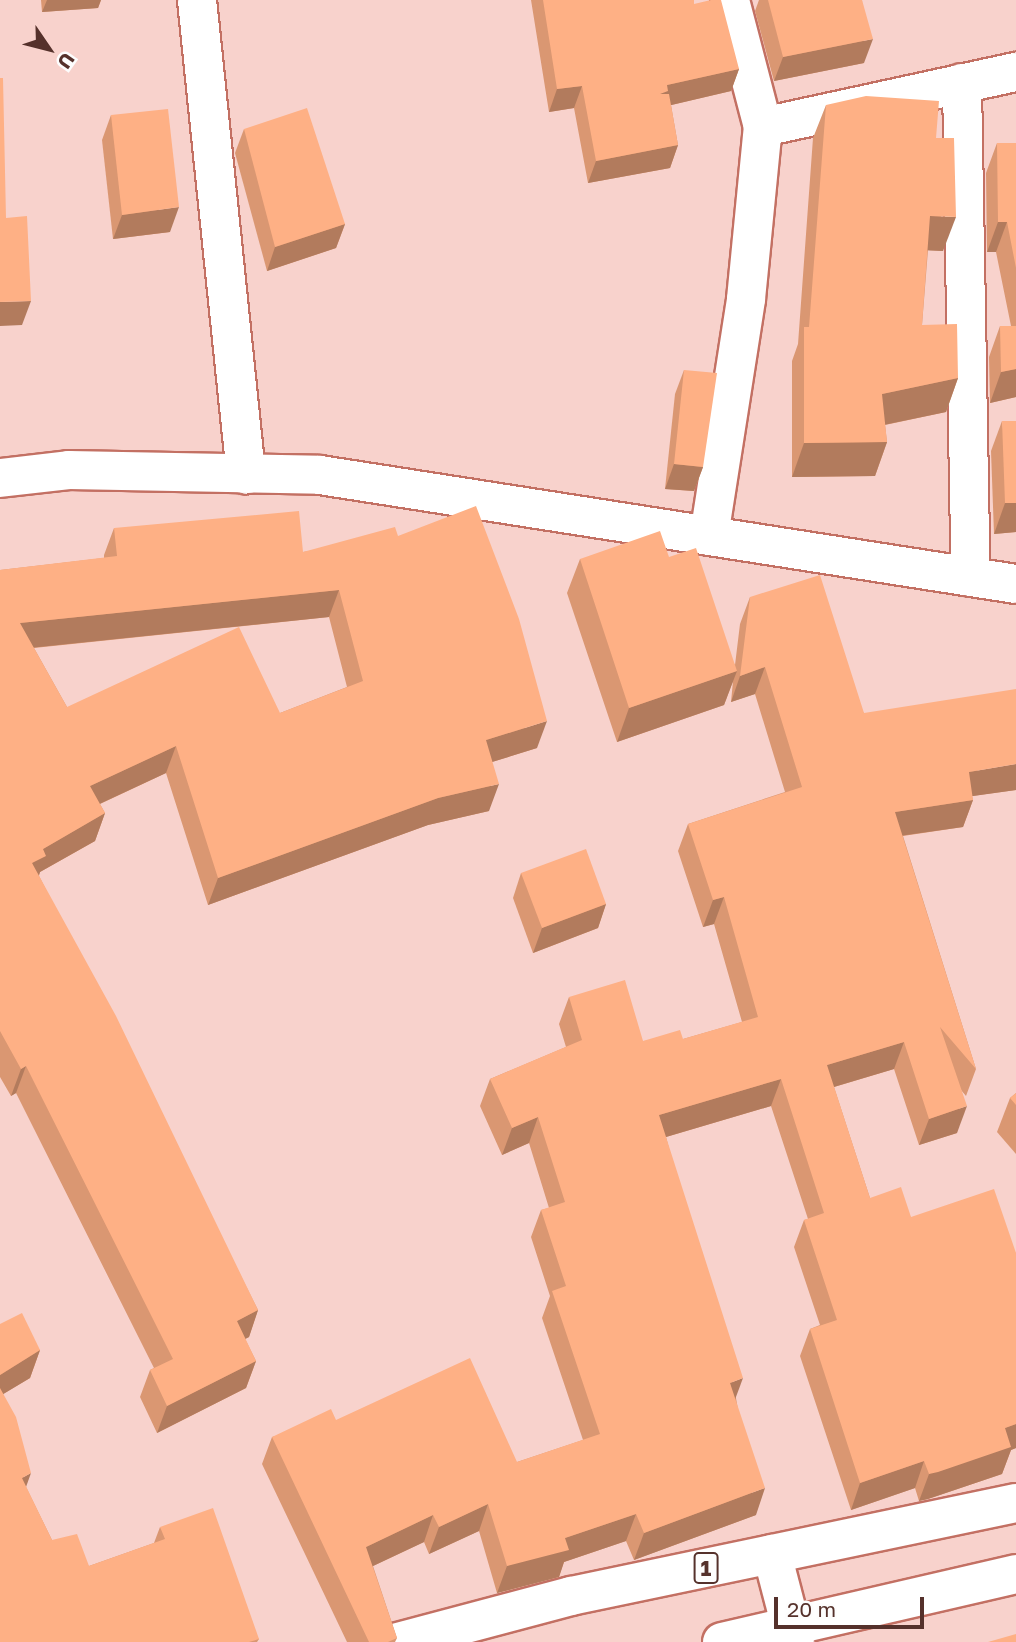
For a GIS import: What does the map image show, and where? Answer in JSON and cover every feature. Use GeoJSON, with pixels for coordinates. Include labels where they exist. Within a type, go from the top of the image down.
{"type":"FeatureCollection","features":[{"type":"Feature","properties":{"kind":"main road"},"geometry":{"type":"LineString","coordinates":[[197,0],[246,474]]}},
{"type":"Feature","properties":{"kind":"main road"},"geometry":{"type":"LineString","coordinates":[[709,536],[746,299],[763,127],[730,0]]}},
{"type":"Feature","properties":{"kind":"main road"},"geometry":{"type":"LineString","coordinates":[[763,127],[1016,72]]}},
{"type":"Feature","properties":{"kind":"main road"},"geometry":{"type":"LineString","coordinates":[[962,83],[971,577]]}},
{"type":"Feature","properties":{"kind":"main road"},"geometry":{"type":"LineString","coordinates":[[0,478],[69,470],[320,475],[1016,583]]}},
{"type":"Feature","properties":{"kind":"main road","name":"1"},"geometry":{"type":"LineString","coordinates":[[398,1642],[571,1596],[1016,1503]]}},
{"type":"Feature","properties":{"kind":"main road"},"geometry":{"type":"LineString","coordinates":[[772,1554],[794,1633]]}},
{"type":"Feature","properties":{"kind":"main road"},"geometry":{"type":"LineString","coordinates":[[722,1642],[794,1633],[1016,1574]]}},
{"type":"Feature","properties":{"kind":"building"},"geometry":{"type":"Polygon","coordinates":[[[543,0],[694,0],[694,4],[721,0],[739,69],[667,85],[668,91],[660,94],[669,94],[678,145],[596,161],[582,86],[557,89],[543,0]]]}},
{"type":"Feature","properties":{"kind":"building"},"geometry":{"type":"Polygon","coordinates":[[[768,0],[862,0],[873,39],[783,57],[768,0]]]}},
{"type":"Feature","properties":{"kind":"building"},"geometry":{"type":"Polygon","coordinates":[[[0,78],[3,78],[6,218],[27,216],[31,301],[0,302],[0,78]]]}},
{"type":"Feature","properties":{"kind":"building"},"geometry":{"type":"Polygon","coordinates":[[[866,96],[939,101],[936,138],[954,138],[956,217],[930,216],[922,325],[957,324],[958,378],[882,394],[887,442],[804,443],[804,327],[809,327],[826,105],[866,96]]]}},
{"type":"Feature","properties":{"kind":"building"},"geometry":{"type":"Polygon","coordinates":[[[307,108],[345,224],[275,247],[244,129],[307,108]]]}},
{"type":"Feature","properties":{"kind":"building"},"geometry":{"type":"Polygon","coordinates":[[[168,109],[179,207],[122,215],[111,115],[168,109]]]}},
{"type":"Feature","properties":{"kind":"building"},"geometry":{"type":"Polygon","coordinates":[[[997,143],[1016,143],[1016,268],[1007,222],[998,222],[997,143]]]}},
{"type":"Feature","properties":{"kind":"building"},"geometry":{"type":"Polygon","coordinates":[[[1000,326],[1016,326],[1016,369],[1001,372],[1000,326]]]}},
{"type":"Feature","properties":{"kind":"building"},"geometry":{"type":"Polygon","coordinates":[[[684,370],[717,373],[703,467],[674,464],[684,370]]]}},
{"type":"Feature","properties":{"kind":"building"},"geometry":{"type":"Polygon","coordinates":[[[1002,421],[1016,421],[1016,503],[1005,503],[1002,421]]]}},
{"type":"Feature","properties":{"kind":"building"},"geometry":{"type":"Polygon","coordinates":[[[476,506],[519,619],[547,721],[486,740],[499,784],[438,798],[218,878],[176,746],[90,786],[105,813],[43,849],[46,856],[32,863],[116,1016],[258,1310],[237,1321],[256,1361],[167,1406],[150,1370],[173,1359],[26,1066],[21,1069],[0,1031],[0,570],[117,556],[114,528],[299,511],[303,552],[395,527],[398,536],[476,506]],[[339,590],[20,623],[67,707],[239,627],[280,713],[363,681],[339,590]]]}},
{"type":"Feature","properties":{"kind":"building"},"geometry":{"type":"Polygon","coordinates":[[[660,531],[669,557],[696,548],[737,671],[629,708],[580,559],[660,531]]]}},
{"type":"Feature","properties":{"kind":"building"},"geometry":{"type":"Polygon","coordinates":[[[820,575],[864,713],[1016,689],[1016,764],[969,772],[973,800],[895,812],[976,1069],[940,1027],[967,1106],[929,1119],[904,1042],[827,1065],[870,1198],[901,1187],[911,1217],[994,1189],[1016,1253],[1016,1424],[1005,1428],[1011,1447],[938,1472],[929,1474],[924,1461],[860,1483],[810,1329],[837,1320],[804,1220],[824,1213],[781,1079],[659,1115],[743,1378],[730,1383],[765,1488],[644,1533],[636,1514],[565,1538],[569,1550],[507,1566],[488,1504],[439,1527],[433,1515],[366,1547],[397,1638],[388,1642],[369,1642],[272,1437],[331,1409],[336,1420],[470,1358],[517,1462],[600,1434],[552,1291],[566,1286],[541,1210],[565,1202],[538,1117],[512,1128],[490,1079],[582,1040],[569,997],[625,980],[643,1041],[680,1030],[683,1039],[758,1017],[724,897],[713,900],[688,824],[802,787],[765,667],[740,676],[750,597],[820,575]]]}},
{"type":"Feature","properties":{"kind":"building"},"geometry":{"type":"Polygon","coordinates":[[[586,849],[606,904],[542,928],[521,873],[586,849]]]}},
{"type":"Feature","properties":{"kind":"building"},"geometry":{"type":"Polygon","coordinates":[[[1016,1093],[1016,1105],[1010,1098],[1016,1093]]]}},
{"type":"Feature","properties":{"kind":"building"},"geometry":{"type":"Polygon","coordinates":[[[22,1313],[40,1350],[0,1375],[0,1324],[22,1313]]]}},
{"type":"Feature","properties":{"kind":"building"},"geometry":{"type":"Polygon","coordinates":[[[0,1388],[16,1417],[31,1473],[22,1478],[52,1540],[77,1534],[89,1566],[165,1539],[160,1527],[213,1508],[259,1639],[249,1642],[0,1642],[0,1388]]]}},
{"type":"Feature","properties":{"kind":"building"},"geometry":{"type":"Polygon","coordinates":[[[1016,1634],[1016,1642],[988,1642],[1016,1634]]]}}]}
